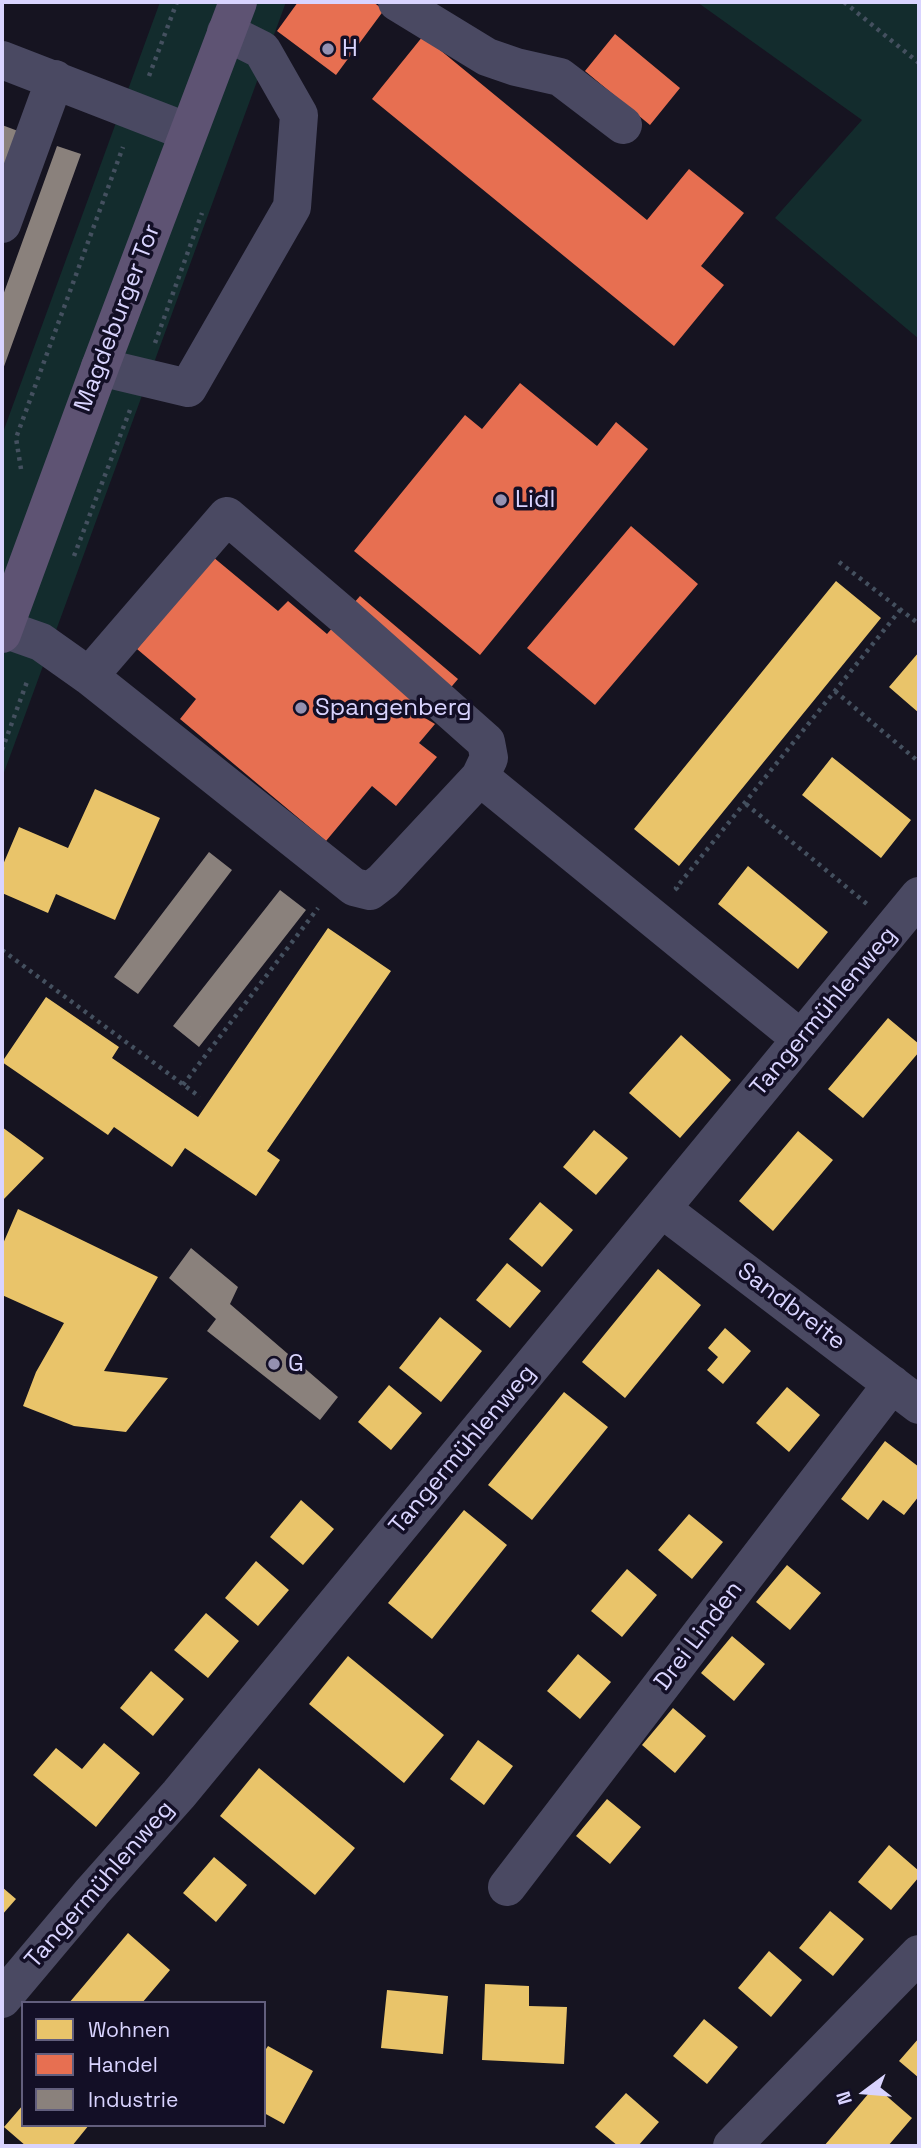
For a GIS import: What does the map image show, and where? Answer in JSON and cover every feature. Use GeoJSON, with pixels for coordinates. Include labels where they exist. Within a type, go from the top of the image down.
{"type":"FeatureCollection","features":[{"type":"Feature","properties":{"kind":"main road","name":"Magdeburger Tor"},"geometry":{"type":"LineString","coordinates":[[3,631],[232,17]]}},
{"type":"Feature","properties":{"kind":"street"},"geometry":{"type":"LineString","coordinates":[[397,2],[487,57],[560,77],[623,125]]}},
{"type":"Feature","properties":{"kind":"street"},"geometry":{"type":"LineString","coordinates":[[100,367],[188,388],[292,207],[299,115],[262,50],[232,17]]}},
{"type":"Feature","properties":{"kind":"street"},"geometry":{"type":"LineString","coordinates":[[2,60],[188,132]]}},
{"type":"Feature","properties":{"kind":"street"},"geometry":{"type":"LineString","coordinates":[[2,225],[55,79]]}},
{"type":"Feature","properties":{"kind":"street"},"geometry":{"type":"LineString","coordinates":[[3,631],[41,642],[89,676],[354,887],[370,891],[383,881],[480,777],[489,758],[486,742],[227,516],[89,676]]}},
{"type":"Feature","properties":{"kind":"street"},"geometry":{"type":"LineString","coordinates":[[480,777],[801,1040]]}},
{"type":"Feature","properties":{"kind":"street","name":"Tangermühlenweg"},"geometry":{"type":"LineString","coordinates":[[2,1999],[179,1794],[919,896]]}},
{"type":"Feature","properties":{"kind":"street","name":"Sandbreite"},"geometry":{"type":"LineString","coordinates":[[662,1209],[906,1395]]}},
{"type":"Feature","properties":{"kind":"street","name":"Drei Linden"},"geometry":{"type":"LineString","coordinates":[[507,1887],[906,1395]]}},
{"type":"Feature","properties":{"kind":"street"},"geometry":{"type":"LineString","coordinates":[[732,2146],[919,1954]]}},
{"type":"Feature","properties":{"kind":"path"},"geometry":{"type":"LineString","coordinates":[[18,479],[21,468],[16,438],[177,2]]}},
{"type":"Feature","properties":{"kind":"path"},"geometry":{"type":"LineString","coordinates":[[844,2],[919,64]]}},
{"type":"Feature","properties":{"kind":"path"},"geometry":{"type":"LineString","coordinates":[[850,6],[855,2]]}},
{"type":"Feature","properties":{"kind":"path"},"geometry":{"type":"LineString","coordinates":[[839,562],[919,624]]}},
{"type":"Feature","properties":{"kind":"path"},"geometry":{"type":"LineString","coordinates":[[687,897],[676,888],[901,609]]}},
{"type":"Feature","properties":{"kind":"path"},"geometry":{"type":"LineString","coordinates":[[835,691],[919,762]]}},
{"type":"Feature","properties":{"kind":"path"},"geometry":{"type":"LineString","coordinates":[[746,804],[894,927]]}},
{"type":"Feature","properties":{"kind":"path"},"geometry":{"type":"LineString","coordinates":[[183,1085],[321,905]]}},
{"type":"Feature","properties":{"kind":"path"},"geometry":{"type":"LineString","coordinates":[[2,950],[200,1097]]}},
{"type":"Feature","properties":{"kind":"green space"},"geometry":{"type":"Polygon","coordinates":[[[160,2],[286,2],[2,778],[2,435],[160,2]]]}},
{"type":"Feature","properties":{"kind":"green space"},"geometry":{"type":"Polygon","coordinates":[[[697,2],[919,2],[919,339],[775,218],[862,120],[697,2]]]}},
{"type":"Feature","properties":{"kind":"building: Wohnen"},"geometry":{"type":"Polygon","coordinates":[[[836,581],[881,618],[679,866],[634,829],[836,581]]]}},
{"type":"Feature","properties":{"kind":"building: Wohnen"},"geometry":{"type":"Polygon","coordinates":[[[919,652],[919,713],[889,687],[919,652]]]}},
{"type":"Feature","properties":{"kind":"building: Wohnen"},"geometry":{"type":"Polygon","coordinates":[[[832,757],[911,820],[881,858],[802,795],[832,757]]]}},
{"type":"Feature","properties":{"kind":"building: Wohnen"},"geometry":{"type":"Polygon","coordinates":[[[95,789],[160,818],[115,920],[56,894],[48,913],[2,893],[2,867],[19,827],[68,848],[95,789]]]}},
{"type":"Feature","properties":{"kind":"building: Wohnen"},"geometry":{"type":"Polygon","coordinates":[[[748,866],[828,932],[798,969],[718,904],[748,866]]]}},
{"type":"Feature","properties":{"kind":"building: Wohnen"},"geometry":{"type":"Polygon","coordinates":[[[328,928],[391,971],[267,1151],[280,1160],[256,1196],[185,1148],[172,1167],[114,1127],[108,1135],[2,1062],[46,997],[119,1047],[112,1058],[198,1117],[328,928]]]}},
{"type":"Feature","properties":{"kind":"building: Wohnen"},"geometry":{"type":"Polygon","coordinates":[[[888,1018],[919,1044],[919,1052],[863,1118],[828,1089],[888,1018]]]}},
{"type":"Feature","properties":{"kind":"building: Wohnen"},"geometry":{"type":"Polygon","coordinates":[[[681,1035],[731,1080],[680,1138],[629,1093],[681,1035]]]}},
{"type":"Feature","properties":{"kind":"building: Wohnen"},"geometry":{"type":"Polygon","coordinates":[[[2,1127],[44,1158],[3,1200],[2,1200],[2,1127]]]}},
{"type":"Feature","properties":{"kind":"building: Wohnen"},"geometry":{"type":"Polygon","coordinates":[[[594,1130],[628,1158],[596,1195],[563,1167],[594,1130]]]}},
{"type":"Feature","properties":{"kind":"building: Wohnen"},"geometry":{"type":"Polygon","coordinates":[[[798,1131],[833,1160],[773,1231],[739,1201],[798,1131]]]}},
{"type":"Feature","properties":{"kind":"building: Wohnen"},"geometry":{"type":"Polygon","coordinates":[[[540,1202],[573,1230],[542,1267],[509,1239],[540,1202]]]}},
{"type":"Feature","properties":{"kind":"building: Wohnen"},"geometry":{"type":"Polygon","coordinates":[[[18,1209],[158,1277],[104,1371],[168,1378],[126,1432],[74,1426],[23,1406],[36,1372],[64,1323],[2,1295],[2,1246],[18,1209]]]}},
{"type":"Feature","properties":{"kind":"building: Wohnen"},"geometry":{"type":"Polygon","coordinates":[[[507,1263],[541,1291],[510,1328],[476,1300],[507,1263]]]}},
{"type":"Feature","properties":{"kind":"building: Wohnen"},"geometry":{"type":"Polygon","coordinates":[[[658,1269],[701,1305],[625,1398],[582,1362],[658,1269]]]}},
{"type":"Feature","properties":{"kind":"building: Wohnen"},"geometry":{"type":"Polygon","coordinates":[[[440,1317],[482,1351],[441,1402],[399,1368],[440,1317]]]}},
{"type":"Feature","properties":{"kind":"building: Wohnen"},"geometry":{"type":"Polygon","coordinates":[[[725,1328],[751,1351],[723,1384],[707,1370],[718,1357],[708,1348],[725,1328]]]}},
{"type":"Feature","properties":{"kind":"building: Wohnen"},"geometry":{"type":"Polygon","coordinates":[[[389,1385],[422,1413],[391,1450],[358,1422],[389,1385]]]}},
{"type":"Feature","properties":{"kind":"building: Wohnen"},"geometry":{"type":"Polygon","coordinates":[[[787,1387],[820,1415],[789,1452],[756,1423],[787,1387]]]}},
{"type":"Feature","properties":{"kind":"building: Wohnen"},"geometry":{"type":"Polygon","coordinates":[[[564,1392],[608,1427],[532,1520],[488,1485],[564,1392]]]}},
{"type":"Feature","properties":{"kind":"building: Wohnen"},"geometry":{"type":"Polygon","coordinates":[[[885,1441],[919,1467],[919,1496],[904,1515],[883,1500],[868,1520],[841,1499],[885,1441]]]}},
{"type":"Feature","properties":{"kind":"building: Wohnen"},"geometry":{"type":"Polygon","coordinates":[[[301,1500],[334,1529],[303,1565],[270,1537],[301,1500]]]}},
{"type":"Feature","properties":{"kind":"building: Wohnen"},"geometry":{"type":"Polygon","coordinates":[[[464,1510],[507,1545],[432,1639],[388,1603],[464,1510]]]}},
{"type":"Feature","properties":{"kind":"building: Wohnen"},"geometry":{"type":"Polygon","coordinates":[[[689,1514],[723,1542],[692,1579],[658,1550],[689,1514]]]}},
{"type":"Feature","properties":{"kind":"building: Wohnen"},"geometry":{"type":"Polygon","coordinates":[[[256,1561],[289,1590],[258,1626],[225,1598],[256,1561]]]}},
{"type":"Feature","properties":{"kind":"building: Wohnen"},"geometry":{"type":"Polygon","coordinates":[[[787,1565],[821,1593],[790,1630],[756,1602],[787,1565]]]}},
{"type":"Feature","properties":{"kind":"building: Wohnen"},"geometry":{"type":"Polygon","coordinates":[[[627,1569],[657,1595],[622,1637],[591,1611],[627,1569]]]}},
{"type":"Feature","properties":{"kind":"building: Wohnen"},"geometry":{"type":"Polygon","coordinates":[[[206,1613],[239,1641],[208,1678],[174,1650],[206,1613]]]}},
{"type":"Feature","properties":{"kind":"building: Wohnen"},"geometry":{"type":"Polygon","coordinates":[[[732,1636],[765,1664],[734,1701],[701,1673],[732,1636]]]}},
{"type":"Feature","properties":{"kind":"building: Wohnen"},"geometry":{"type":"Polygon","coordinates":[[[578,1654],[611,1682],[580,1719],[547,1691],[578,1654]]]}},
{"type":"Feature","properties":{"kind":"building: Wohnen"},"geometry":{"type":"Polygon","coordinates":[[[348,1656],[444,1735],[404,1783],[309,1704],[348,1656]]]}},
{"type":"Feature","properties":{"kind":"building: Wohnen"},"geometry":{"type":"Polygon","coordinates":[[[151,1671],[184,1699],[153,1736],[120,1708],[151,1671]]]}},
{"type":"Feature","properties":{"kind":"building: Wohnen"},"geometry":{"type":"Polygon","coordinates":[[[673,1708],[706,1736],[675,1773],[642,1745],[673,1708]]]}},
{"type":"Feature","properties":{"kind":"building: Wohnen"},"geometry":{"type":"Polygon","coordinates":[[[478,1740],[513,1766],[484,1805],[450,1779],[478,1740]]]}},
{"type":"Feature","properties":{"kind":"building: Wohnen"},"geometry":{"type":"Polygon","coordinates":[[[104,1743],[140,1773],[96,1827],[33,1775],[56,1748],[82,1769],[104,1743]]]}},
{"type":"Feature","properties":{"kind":"building: Wohnen"},"geometry":{"type":"Polygon","coordinates":[[[259,1768],[355,1848],[315,1895],[220,1816],[259,1768]]]}},
{"type":"Feature","properties":{"kind":"building: Wohnen"},"geometry":{"type":"Polygon","coordinates":[[[607,1799],[641,1827],[610,1864],[576,1836],[607,1799]]]}},
{"type":"Feature","properties":{"kind":"building: Wohnen"},"geometry":{"type":"Polygon","coordinates":[[[889,1845],[919,1871],[919,1877],[891,1910],[858,1882],[889,1845]]]}},
{"type":"Feature","properties":{"kind":"building: Wohnen"},"geometry":{"type":"Polygon","coordinates":[[[214,1857],[247,1885],[216,1922],[183,1893],[214,1857]]]}},
{"type":"Feature","properties":{"kind":"building: Wohnen"},"geometry":{"type":"Polygon","coordinates":[[[2,1887],[16,1899],[2,1915],[2,1887]]]}},
{"type":"Feature","properties":{"kind":"building: Wohnen"},"geometry":{"type":"Polygon","coordinates":[[[830,1911],[864,1939],[833,1976],[799,1948],[830,1911]]]}},
{"type":"Feature","properties":{"kind":"building: Wohnen"},"geometry":{"type":"Polygon","coordinates":[[[128,1933],[170,1970],[144,2001],[71,2001],[128,1933]]]}},
{"type":"Feature","properties":{"kind":"building: Wohnen"},"geometry":{"type":"Polygon","coordinates":[[[769,1951],[802,1980],[771,2017],[738,1988],[769,1951]]]}},
{"type":"Feature","properties":{"kind":"building: Wohnen"},"geometry":{"type":"Polygon","coordinates":[[[485,1984],[529,1986],[529,2006],[567,2007],[564,2064],[482,2060],[485,1984]]]}},
{"type":"Feature","properties":{"kind":"building: Wohnen"},"geometry":{"type":"Polygon","coordinates":[[[387,1990],[448,1996],[443,2054],[381,2048],[387,1990]]]}},
{"type":"Feature","properties":{"kind":"building: Wohnen"},"geometry":{"type":"Polygon","coordinates":[[[704,2019],[738,2047],[707,2084],[673,2056],[704,2019]]]}},
{"type":"Feature","properties":{"kind":"building: Wohnen"},"geometry":{"type":"Polygon","coordinates":[[[919,2038],[919,2078],[899,2061],[919,2038]]]}},
{"type":"Feature","properties":{"kind":"building: Wohnen"},"geometry":{"type":"Polygon","coordinates":[[[268,2046],[313,2071],[284,2124],[266,2114],[268,2046]]]}},
{"type":"Feature","properties":{"kind":"building: Wohnen"},"geometry":{"type":"Polygon","coordinates":[[[875,2086],[912,2118],[888,2146],[824,2146],[875,2086]]]}},
{"type":"Feature","properties":{"kind":"building: Wohnen"},"geometry":{"type":"Polygon","coordinates":[[[626,2093],[659,2122],[638,2146],[618,2146],[595,2127],[626,2093]]]}},
{"type":"Feature","properties":{"kind":"building: Wohnen"},"geometry":{"type":"Polygon","coordinates":[[[21,2107],[21,2127],[87,2127],[72,2146],[26,2146],[4,2127],[21,2107]]]}},
{"type":"Feature","properties":{"kind":"building: Handel","name":"H"},"geometry":{"type":"Polygon","coordinates":[[[298,2],[373,2],[384,10],[336,75],[277,31],[298,2]]]}},
{"type":"Feature","properties":{"kind":"building: Handel"},"geometry":{"type":"Polygon","coordinates":[[[615,34],[680,88],[650,125],[585,71],[615,34]]]}},
{"type":"Feature","properties":{"kind":"building: Handel"},"geometry":{"type":"Polygon","coordinates":[[[423,36],[647,220],[689,169],[744,213],[701,266],[724,285],[674,346],[372,99],[423,36]]]}},
{"type":"Feature","properties":{"kind":"building: Handel","name":"Lidl"},"geometry":{"type":"Polygon","coordinates":[[[520,383],[597,446],[616,422],[648,449],[480,655],[354,551],[465,415],[482,429],[520,383]]]}},
{"type":"Feature","properties":{"kind":"building: Handel"},"geometry":{"type":"Polygon","coordinates":[[[631,526],[698,584],[595,705],[527,648],[631,526]]]}},
{"type":"Feature","properties":{"kind":"building: Handel","name":"Spangenberg"},"geometry":{"type":"Polygon","coordinates":[[[213,557],[278,611],[288,601],[327,634],[360,596],[458,679],[425,718],[435,724],[419,743],[437,757],[396,806],[372,786],[326,841],[180,719],[196,699],[137,649],[213,557]]]}},
{"type":"Feature","properties":{"kind":"building: Industrie"},"geometry":{"type":"Polygon","coordinates":[[[2,125],[18,131],[2,172],[2,125]]]}},
{"type":"Feature","properties":{"kind":"building: Industrie"},"geometry":{"type":"Polygon","coordinates":[[[57,146],[81,154],[2,372],[2,298],[57,146]]]}},
{"type":"Feature","properties":{"kind":"building: Industrie"},"geometry":{"type":"Polygon","coordinates":[[[209,852],[232,870],[138,994],[114,977],[209,852]]]}},
{"type":"Feature","properties":{"kind":"building: Industrie"},"geometry":{"type":"Polygon","coordinates":[[[280,890],[306,910],[199,1047],[173,1026],[280,890]]]}},
{"type":"Feature","properties":{"kind":"building: Industrie","name":"G"},"geometry":{"type":"Polygon","coordinates":[[[191,1248],[238,1287],[230,1304],[338,1397],[320,1420],[207,1331],[216,1319],[169,1278],[191,1248]]]}},
{"type":"Feature","properties":{"kind":"place","name":"H"},"geometry":{"type":"Point","coordinates":[328,49]}},
{"type":"Feature","properties":{"kind":"place","name":"Lidl"},"geometry":{"type":"Point","coordinates":[501,500]}},
{"type":"Feature","properties":{"kind":"place","name":"Spangenberg"},"geometry":{"type":"Point","coordinates":[301,708]}},
{"type":"Feature","properties":{"kind":"place","name":"G"},"geometry":{"type":"Point","coordinates":[274,1364]}}]}
